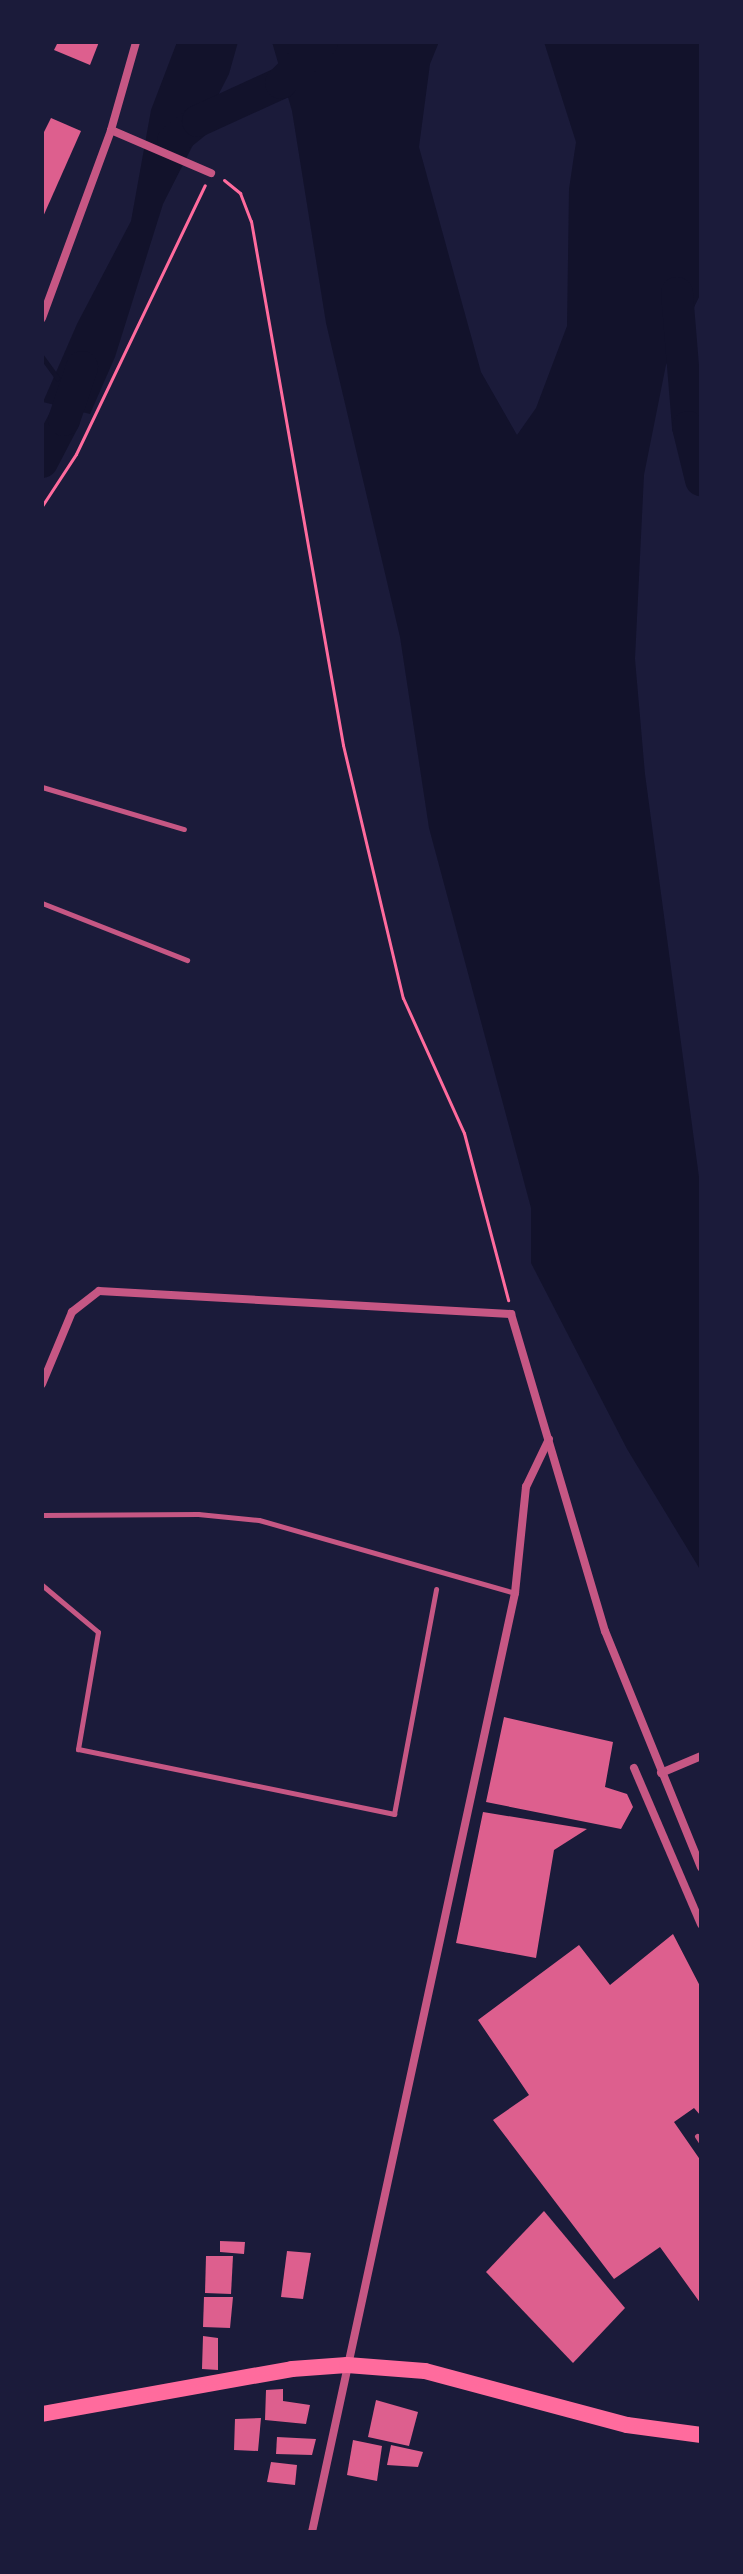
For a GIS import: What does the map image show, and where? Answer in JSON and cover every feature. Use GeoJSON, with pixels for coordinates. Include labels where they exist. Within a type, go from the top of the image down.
{"type":"FeatureCollection","features":[{"type":"Feature","properties":{"kind":"main road"},"geometry":{"type":"LineString","coordinates":[[42,2414],[292,2369],[347,2365],[425,2371],[627,2425],[701,2435]]}},
{"type":"Feature","properties":{"kind":"street"},"geometry":{"type":"LineString","coordinates":[[42,318],[111,130],[136,42]]}},
{"type":"Feature","properties":{"kind":"street"},"geometry":{"type":"LineString","coordinates":[[111,130],[211,173]]}},
{"type":"Feature","properties":{"kind":"street"},"geometry":{"type":"LineString","coordinates":[[42,1384],[72,1312],[99,1291],[511,1314],[605,1631],[701,1867]]}},
{"type":"Feature","properties":{"kind":"street"},"geometry":{"type":"LineString","coordinates":[[312,2532],[515,1593],[526,1487],[549,1439]]}},
{"type":"Feature","properties":{"kind":"street"},"geometry":{"type":"LineString","coordinates":[[661,1773],[701,1756]]}},
{"type":"Feature","properties":{"kind":"street"},"geometry":{"type":"LineString","coordinates":[[634,1768],[701,1924]]}},
{"type":"Feature","properties":{"kind":"lane"},"geometry":{"type":"LineString","coordinates":[[42,787],[184,829]]}},
{"type":"Feature","properties":{"kind":"lane"},"geometry":{"type":"LineString","coordinates":[[42,903],[187,960]]}},
{"type":"Feature","properties":{"kind":"lane"},"geometry":{"type":"LineString","coordinates":[[42,1515],[198,1514],[259,1520],[515,1593]]}},
{"type":"Feature","properties":{"kind":"lane"},"geometry":{"type":"LineString","coordinates":[[42,1585],[98,1632],[78,1749],[394,1814],[436,1589]]}},
{"type":"Feature","properties":{"kind":"path"},"geometry":{"type":"LineString","coordinates":[[42,506],[76,454],[211,173],[240,193],[251,221],[360,827],[403,998],[464,1133],[511,1314]]}},
{"type":"Feature","properties":{"kind":"shaded area"},"geometry":{"type":"Polygon","coordinates":[[[177,42],[238,42],[229,74],[163,204],[115,357],[90,414],[43,402],[77,324],[131,221],[151,110],[177,42]]]}},
{"type":"Feature","properties":{"kind":"shaded area"},"geometry":{"type":"Polygon","coordinates":[[[272,42],[439,42],[430,64],[419,147],[481,372],[517,435],[536,408],[567,326],[569,189],[576,142],[544,42],[701,42],[701,293],[666,365],[644,475],[635,659],[645,774],[701,1192],[701,1571],[627,1449],[531,1263],[531,1208],[429,828],[400,637],[326,323],[292,111],[272,42]]]}},
{"type":"Feature","properties":{"kind":"building"},"geometry":{"type":"Polygon","coordinates":[[[58,42],[99,42],[90,65],[54,50],[58,42]]]}},
{"type":"Feature","properties":{"kind":"building"},"geometry":{"type":"Polygon","coordinates":[[[51,118],[81,131],[42,219],[42,136],[51,118]]]}},
{"type":"Feature","properties":{"kind":"building"},"geometry":{"type":"Polygon","coordinates":[[[504,1717],[613,1742],[605,1787],[627,1794],[633,1807],[621,1829],[486,1802],[504,1717]]]}},
{"type":"Feature","properties":{"kind":"building"},"geometry":{"type":"Polygon","coordinates":[[[483,1812],[587,1829],[554,1850],[536,1958],[456,1943],[483,1812]]]}},
{"type":"Feature","properties":{"kind":"building"},"geometry":{"type":"Polygon","coordinates":[[[673,1934],[701,1988],[701,2116],[694,2108],[674,2122],[701,2161],[701,2304],[660,2247],[614,2279],[493,2120],[529,2095],[478,2020],[579,1945],[610,1985],[673,1934]]]}},
{"type":"Feature","properties":{"kind":"building"},"geometry":{"type":"Polygon","coordinates":[[[544,2211],[625,2308],[573,2363],[486,2272],[544,2211]]]}},
{"type":"Feature","properties":{"kind":"building"},"geometry":{"type":"Polygon","coordinates":[[[220,2241],[245,2242],[244,2254],[220,2252],[220,2241]]]}},
{"type":"Feature","properties":{"kind":"building"},"geometry":{"type":"Polygon","coordinates":[[[287,2251],[311,2253],[303,2299],[281,2297],[287,2251]]]}},
{"type":"Feature","properties":{"kind":"building"},"geometry":{"type":"Polygon","coordinates":[[[206,2256],[233,2256],[231,2294],[205,2293],[206,2256]]]}},
{"type":"Feature","properties":{"kind":"building"},"geometry":{"type":"Polygon","coordinates":[[[204,2297],[233,2297],[230,2328],[203,2327],[204,2297]]]}},
{"type":"Feature","properties":{"kind":"building"},"geometry":{"type":"Polygon","coordinates":[[[203,2336],[218,2338],[218,2370],[202,2369],[203,2336]]]}},
{"type":"Feature","properties":{"kind":"building"},"geometry":{"type":"Polygon","coordinates":[[[283,2389],[283,2401],[310,2405],[306,2424],[265,2420],[266,2390],[283,2389]]]}},
{"type":"Feature","properties":{"kind":"building"},"geometry":{"type":"Polygon","coordinates":[[[376,2400],[418,2412],[409,2446],[368,2437],[376,2400]]]}},
{"type":"Feature","properties":{"kind":"building"},"geometry":{"type":"Polygon","coordinates":[[[261,2418],[258,2451],[234,2450],[235,2419],[261,2418]]]}},
{"type":"Feature","properties":{"kind":"building"},"geometry":{"type":"Polygon","coordinates":[[[277,2437],[316,2439],[312,2455],[276,2454],[277,2437]]]}},
{"type":"Feature","properties":{"kind":"building"},"geometry":{"type":"Polygon","coordinates":[[[353,2440],[382,2446],[377,2481],[347,2475],[353,2440]]]}},
{"type":"Feature","properties":{"kind":"building"},"geometry":{"type":"Polygon","coordinates":[[[391,2445],[423,2452],[418,2467],[387,2465],[391,2445]]]}},
{"type":"Feature","properties":{"kind":"building"},"geometry":{"type":"Polygon","coordinates":[[[271,2462],[297,2465],[295,2485],[267,2482],[271,2462]]]}},
{"type":"Feature","properties":{"kind":"waterway"},"geometry":{"type":"LineString","coordinates":[[173,141],[198,121],[281,83],[322,42]]}},
{"type":"Feature","properties":{"kind":"waterway"},"geometry":{"type":"LineString","coordinates":[[677,293],[688,427],[701,480]]}},
{"type":"Feature","properties":{"kind":"waterway"},"geometry":{"type":"LineString","coordinates":[[42,357],[57,378]]}},
{"type":"Feature","properties":{"kind":"waterway"},"geometry":{"type":"LineString","coordinates":[[42,462],[64,420],[82,367]]}}]}
